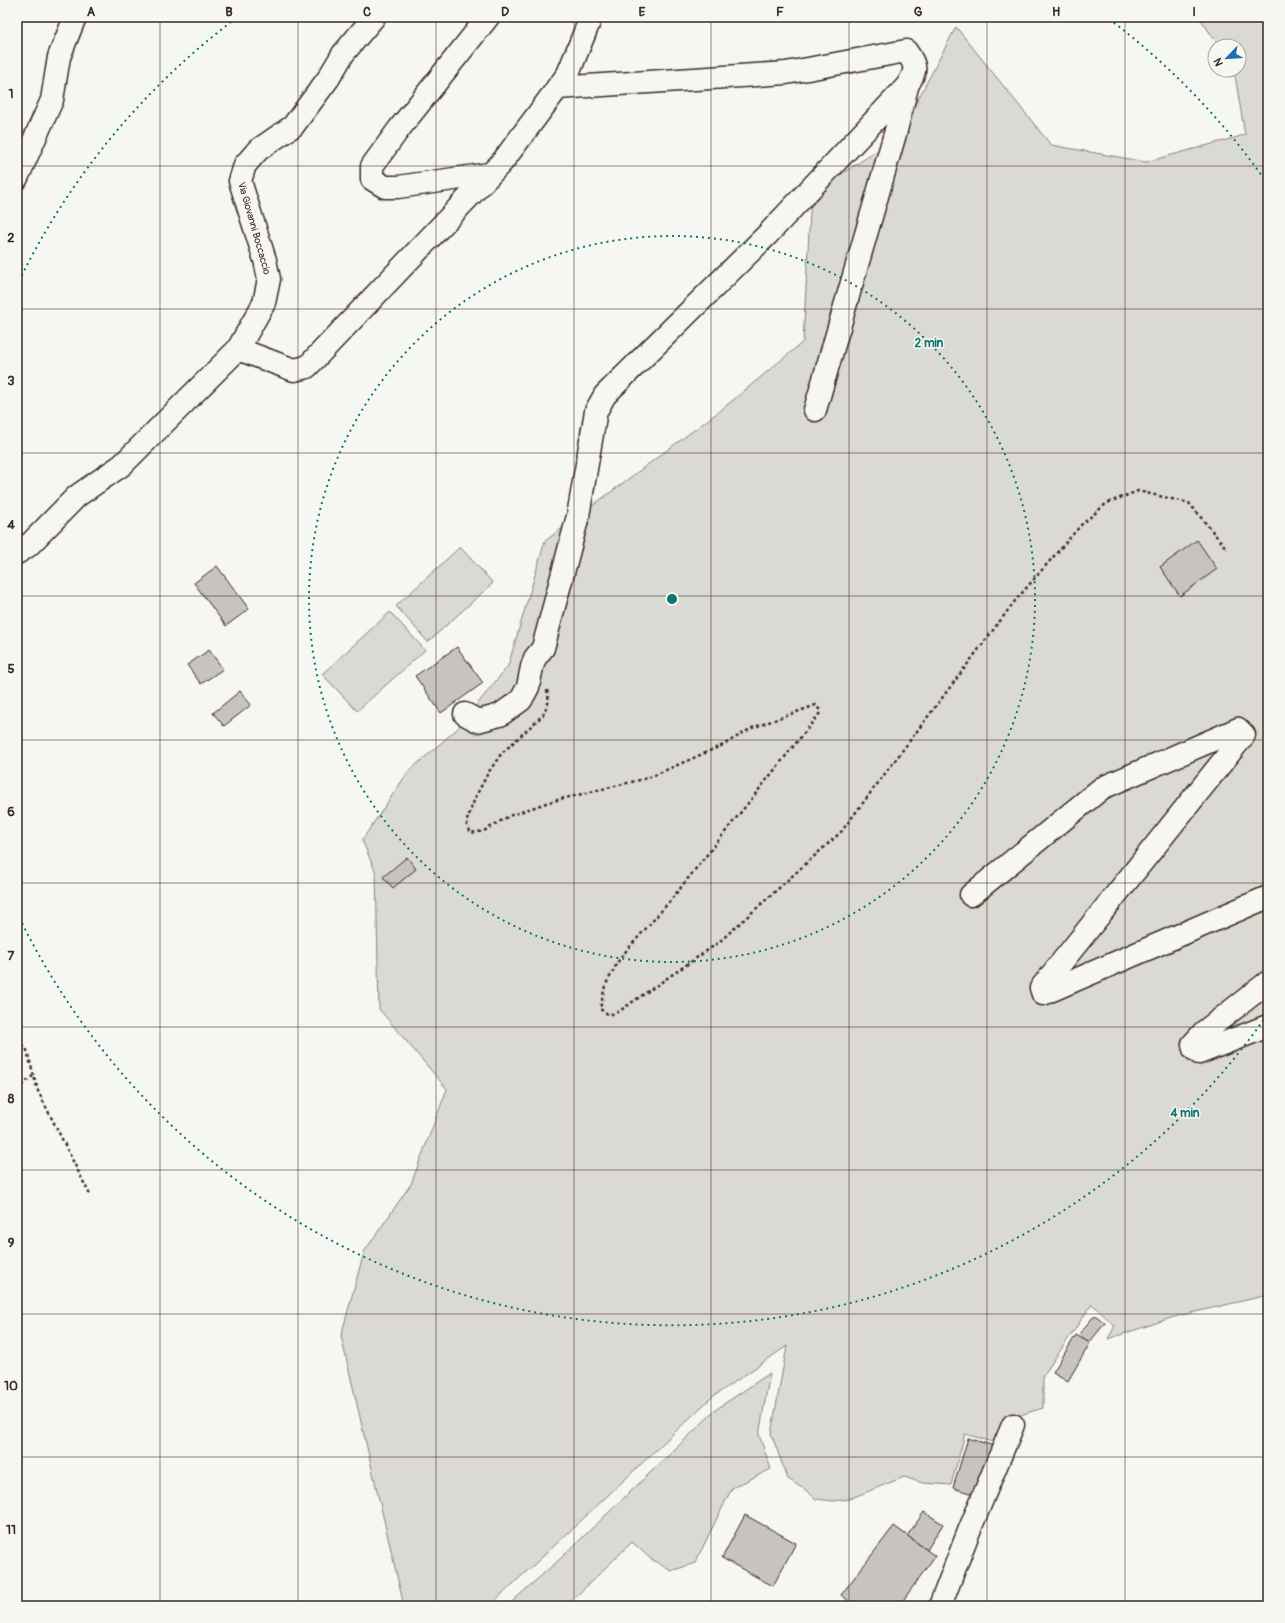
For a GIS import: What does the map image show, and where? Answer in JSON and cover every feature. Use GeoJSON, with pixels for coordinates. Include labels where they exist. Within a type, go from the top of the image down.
{"type":"FeatureCollection","features":[{"type":"Feature","properties":{"kind":"street"},"geometry":{"type":"LineString","coordinates":[[17,178],[52,100],[59,57],[75,17]]}},
{"type":"Feature","properties":{"kind":"street","name":"Via Giovanni Boccaccio"},"geometry":{"type":"LineString","coordinates":[[17,553],[28,546],[77,496],[122,465],[238,349],[264,303],[269,279],[265,260],[240,181],[245,165],[258,150],[293,126],[328,79],[343,54],[374,17]]}},
{"type":"Feature","properties":{"kind":"street"},"geometry":{"type":"LineString","coordinates":[[488,17],[372,166],[372,179],[384,187],[398,188],[489,174]]}},
{"type":"Feature","properties":{"kind":"street"},"geometry":{"type":"LineString","coordinates":[[238,349],[294,370],[307,367],[502,161],[568,74],[591,17]]}},
{"type":"Feature","properties":{"kind":"street"},"geometry":{"type":"LineString","coordinates":[[465,714],[478,721],[500,715],[521,700],[528,687],[532,667],[543,648],[576,523],[596,411],[605,395],[767,235],[907,86],[914,75],[915,63],[906,51],[786,73],[557,88]]}},
{"type":"Feature","properties":{"kind":"street"},"geometry":{"type":"LineString","coordinates":[[815,410],[895,134],[907,86]]}},
{"type":"Feature","properties":{"kind":"street"},"geometry":{"type":"LineString","coordinates":[[971,896],[1102,788],[1238,729],[1244,734],[1040,988],[1043,994],[1268,897]]}},
{"type":"Feature","properties":{"kind":"street"},"geometry":{"type":"LineString","coordinates":[[1268,982],[1204,1032],[1194,1044],[1194,1049],[1199,1053],[1268,1026]]}},
{"type":"Feature","properties":{"kind":"street"},"geometry":{"type":"LineString","coordinates":[[940,1606],[969,1531],[1014,1425]]}},
{"type":"Feature","properties":{"kind":"path"},"geometry":{"type":"LineString","coordinates":[[547,688],[549,701],[543,715],[501,754],[478,792],[466,822],[471,832],[484,831],[509,816],[549,802],[648,778],[723,745],[752,728],[816,705],[820,713],[675,895],[620,958],[605,986],[600,1009],[609,1015],[618,1012],[718,943],[841,832],[1015,602],[1080,525],[1107,503],[1138,491],[1189,503],[1227,549]]}},
{"type":"Feature","properties":{"kind":"path"},"geometry":{"type":"LineString","coordinates":[[17,1043],[26,1047],[38,1091],[90,1195]]}},
{"type":"Feature","properties":{"kind":"path"},"geometry":{"type":"LineString","coordinates":[[17,1089],[34,1075]]}},
{"type":"Feature","properties":{"kind":"shaded area"},"geometry":{"type":"Polygon","coordinates":[[[1199,17],[1268,17],[1268,1295],[1174,1317],[1108,1339],[1115,1326],[1092,1304],[1043,1376],[1043,1408],[1023,1414],[1013,1419],[1002,1429],[993,1442],[965,1434],[951,1485],[923,1483],[904,1477],[849,1499],[833,1501],[816,1499],[807,1491],[788,1479],[771,1434],[787,1346],[711,1398],[489,1606],[404,1606],[341,1336],[364,1252],[411,1184],[447,1089],[379,1009],[376,873],[362,840],[408,772],[457,729],[508,666],[545,541],[721,410],[803,342],[811,194],[898,137],[956,27],[1051,145],[1146,162],[1245,135],[1235,78],[1247,78],[1247,38],[1213,38],[1199,17]]]}},
{"type":"Feature","properties":{"kind":"shaded area"},"geometry":{"type":"Polygon","coordinates":[[[460,547],[493,583],[428,642],[396,606],[460,547]]]}},
{"type":"Feature","properties":{"kind":"shaded area"},"geometry":{"type":"Polygon","coordinates":[[[390,612],[425,650],[357,711],[322,674],[390,612]]]}},
{"type":"Feature","properties":{"kind":"shaded area"},"geometry":{"type":"Polygon","coordinates":[[[770,1373],[759,1435],[771,1469],[732,1488],[695,1563],[671,1571],[651,1559],[632,1542],[566,1606],[507,1606],[560,1559],[718,1408],[770,1373]]]}},
{"type":"Feature","properties":{"kind":"building"},"geometry":{"type":"Polygon","coordinates":[[[1197,540],[1217,569],[1180,596],[1160,567],[1197,540]]]}},
{"type":"Feature","properties":{"kind":"building"},"geometry":{"type":"Polygon","coordinates":[[[217,566],[249,609],[226,626],[194,583],[217,566]]]}},
{"type":"Feature","properties":{"kind":"building"},"geometry":{"type":"Polygon","coordinates":[[[457,647],[483,683],[441,713],[415,676],[457,647]]]}},
{"type":"Feature","properties":{"kind":"building"},"geometry":{"type":"Polygon","coordinates":[[[209,650],[223,669],[201,684],[187,665],[209,650]]]}},
{"type":"Feature","properties":{"kind":"building"},"geometry":{"type":"Polygon","coordinates":[[[240,691],[251,705],[224,726],[213,713],[240,691]]]}},
{"type":"Feature","properties":{"kind":"building"},"geometry":{"type":"Polygon","coordinates":[[[407,857],[416,869],[393,888],[383,877],[407,857]]]}},
{"type":"Feature","properties":{"kind":"building"},"geometry":{"type":"Polygon","coordinates":[[[1095,1315],[1105,1323],[1089,1343],[1079,1334],[1095,1315]]]}},
{"type":"Feature","properties":{"kind":"building"},"geometry":{"type":"Polygon","coordinates":[[[1076,1335],[1090,1343],[1068,1381],[1053,1372],[1076,1335]]]}},
{"type":"Feature","properties":{"kind":"building"},"geometry":{"type":"Polygon","coordinates":[[[968,1438],[994,1446],[980,1496],[953,1488],[968,1438]]]}},
{"type":"Feature","properties":{"kind":"building"},"geometry":{"type":"Polygon","coordinates":[[[924,1512],[943,1524],[927,1550],[907,1536],[924,1512]]]}},
{"type":"Feature","properties":{"kind":"building"},"geometry":{"type":"Polygon","coordinates":[[[745,1515],[796,1543],[773,1586],[722,1558],[745,1515]]]}},
{"type":"Feature","properties":{"kind":"building"},"geometry":{"type":"Polygon","coordinates":[[[894,1526],[935,1556],[899,1606],[856,1606],[841,1595],[894,1526]]]}}]}
